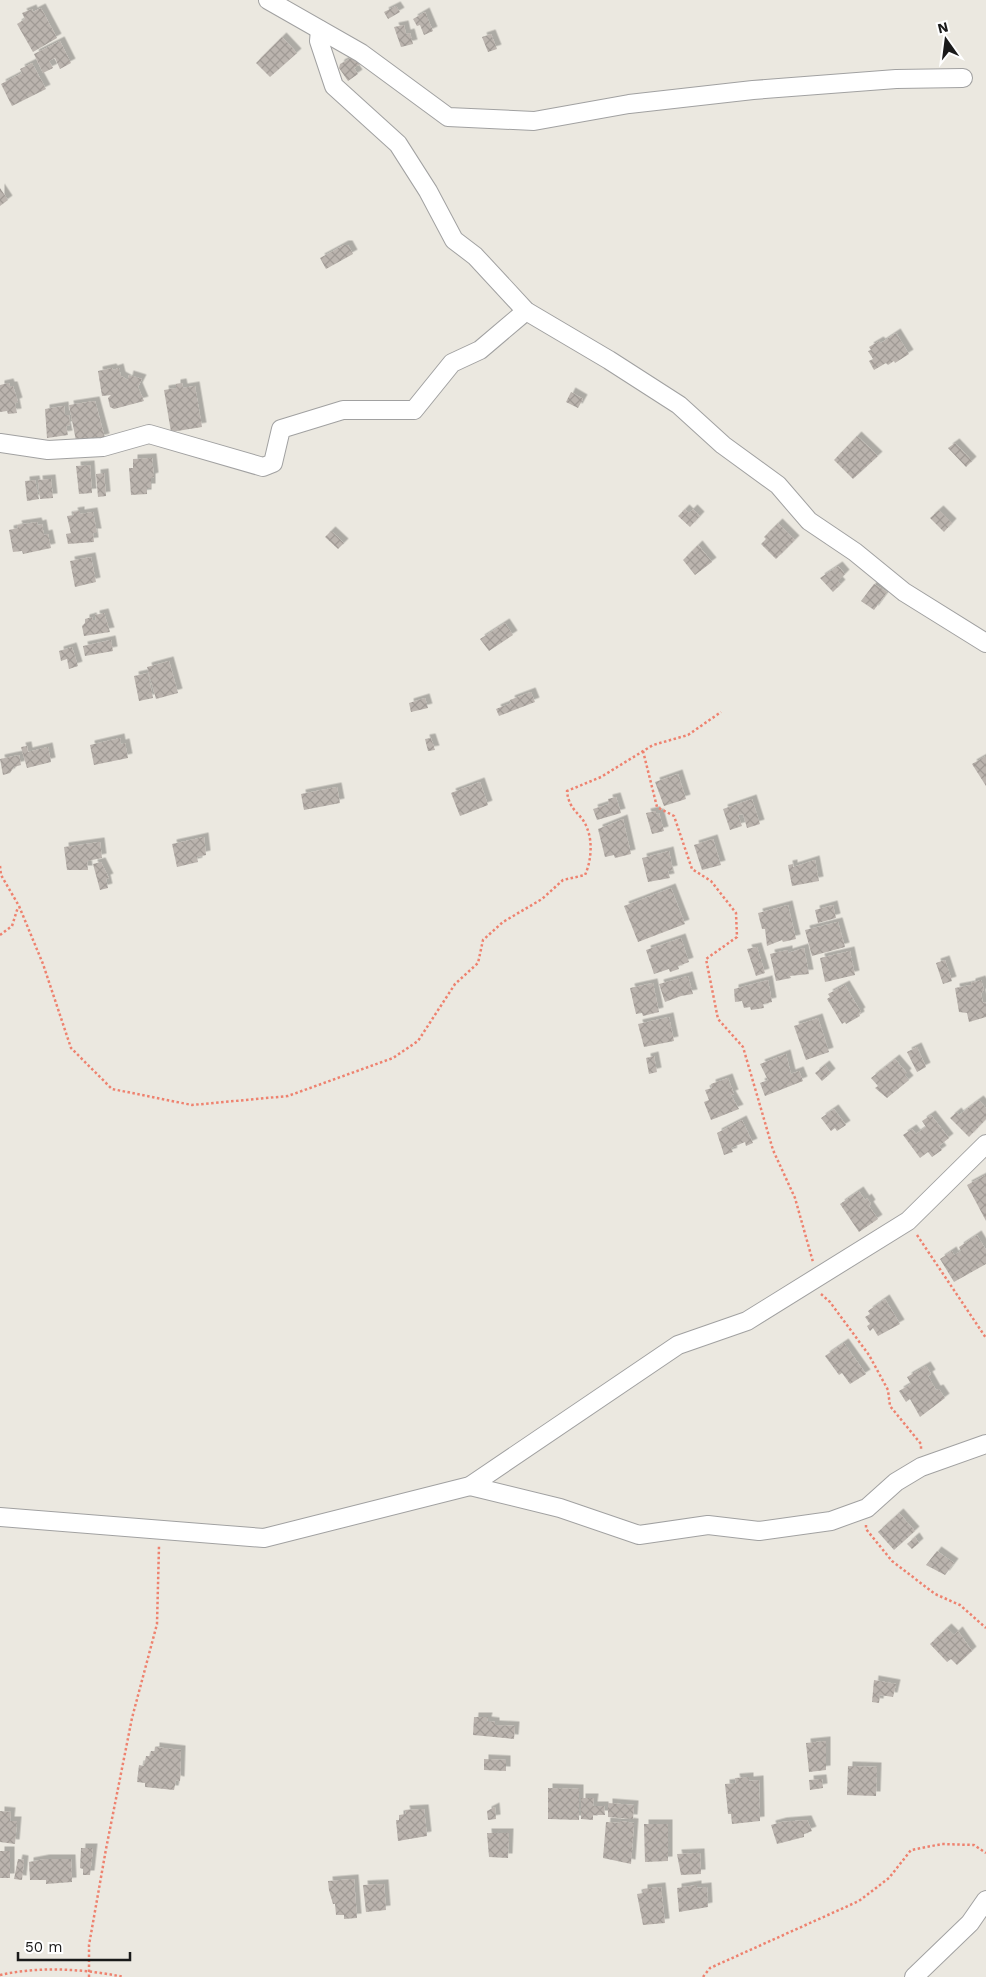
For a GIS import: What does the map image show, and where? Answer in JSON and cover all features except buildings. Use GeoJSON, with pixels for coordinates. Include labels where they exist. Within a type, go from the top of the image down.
{"type":"FeatureCollection","features":[{"type":"Feature","properties":{"kind":"street"},"geometry":{"type":"LineString","coordinates":[[268,0],[361,53],[448,117],[534,121],[629,104],[754,90],[896,79],[963,78]]}},
{"type":"Feature","properties":{"kind":"street"},"geometry":{"type":"LineString","coordinates":[[320,30],[319,41],[334,86],[398,144],[428,191],[454,240],[475,256],[526,311],[609,360],[679,405],[723,445],[778,485],[809,521],[856,552],[904,592],[986,643]]}},
{"type":"Feature","properties":{"kind":"street"},"geometry":{"type":"LineString","coordinates":[[0,442],[48,450],[103,446],[149,434],[263,466],[273,463],[282,429],[343,410],[414,410],[452,363],[480,350],[526,311]]}},
{"type":"Feature","properties":{"kind":"street"},"geometry":{"type":"LineString","coordinates":[[0,1517],[264,1538],[470,1486],[678,1345],[747,1321],[810,1280],[908,1221],[986,1144]]}},
{"type":"Feature","properties":{"kind":"street"},"geometry":{"type":"LineString","coordinates":[[470,1486],[560,1508],[639,1536],[708,1525],[759,1531],[831,1521],[867,1508],[896,1482],[921,1466],[986,1444]]}},
{"type":"Feature","properties":{"kind":"street"},"geometry":{"type":"LineString","coordinates":[[914,1977],[970,1923],[986,1900]]}},
{"type":"Feature","properties":{"kind":"path"},"geometry":{"type":"LineString","coordinates":[[0,866],[1,874],[19,906],[43,964],[71,1048],[112,1090],[192,1105],[288,1096],[393,1058],[418,1041],[455,984],[478,962],[483,940],[503,922],[542,899],[563,880],[585,875],[591,862],[587,827],[568,802],[567,790],[601,777],[653,745],[688,735],[720,712]]}},
{"type":"Feature","properties":{"kind":"path"},"geometry":{"type":"LineString","coordinates":[[644,751],[657,807],[674,816],[692,869],[711,881],[736,913],[737,937],[706,959],[718,1019],[743,1047],[773,1150],[794,1198],[810,1249],[810,1280],[830,1302],[869,1355],[888,1390],[890,1406],[921,1444],[921,1466]]}},
{"type":"Feature","properties":{"kind":"path"},"geometry":{"type":"LineString","coordinates":[[0,936],[12,926],[19,906]]}},
{"type":"Feature","properties":{"kind":"path"},"geometry":{"type":"LineString","coordinates":[[908,1221],[986,1338]]}},
{"type":"Feature","properties":{"kind":"path"},"geometry":{"type":"LineString","coordinates":[[867,1508],[866,1530],[892,1561],[935,1594],[960,1605],[986,1628]]}},
{"type":"Feature","properties":{"kind":"path"},"geometry":{"type":"LineString","coordinates":[[89,1977],[90,1945],[106,1849],[132,1718],[157,1624],[159,1529]]}},
{"type":"Feature","properties":{"kind":"path"},"geometry":{"type":"LineString","coordinates":[[703,1977],[710,1968],[815,1923],[859,1901],[889,1878],[911,1850],[942,1844],[974,1845],[986,1853]]}},
{"type":"Feature","properties":{"kind":"path"},"geometry":{"type":"LineString","coordinates":[[0,1975],[14,1972],[89,1970],[124,1977]]}}]}
